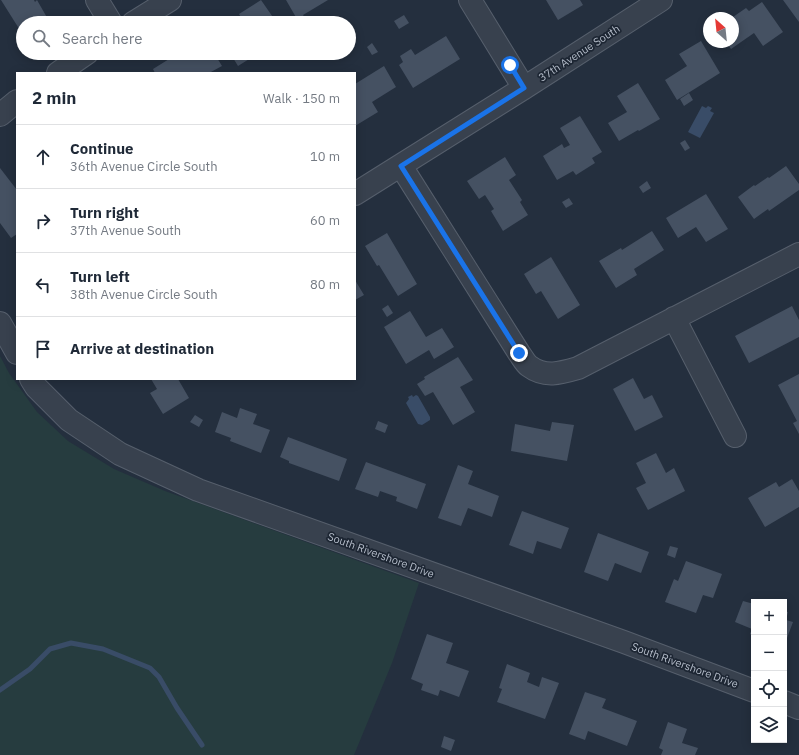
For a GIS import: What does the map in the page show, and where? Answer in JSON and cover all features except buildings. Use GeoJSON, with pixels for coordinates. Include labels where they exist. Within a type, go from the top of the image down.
{"type":"FeatureCollection","features":[{"type":"Feature","properties":{"kind":"street"},"geometry":{"type":"LineString","coordinates":[[97,0],[107,16]]}},
{"type":"Feature","properties":{"kind":"street"},"geometry":{"type":"LineString","coordinates":[[144,16],[170,0]]}},
{"type":"Feature","properties":{"kind":"street"},"geometry":{"type":"LineString","coordinates":[[470,0],[524,88]]}},
{"type":"Feature","properties":{"kind":"street","name":"37th Avenue South"},"geometry":{"type":"LineString","coordinates":[[356,193],[661,0]]}},
{"type":"Feature","properties":{"kind":"street"},"geometry":{"type":"LineString","coordinates":[[59,72],[77,60]]}},
{"type":"Feature","properties":{"kind":"street"},"geometry":{"type":"LineString","coordinates":[[0,115],[16,102]]}},
{"type":"Feature","properties":{"kind":"street"},"geometry":{"type":"LineString","coordinates":[[401,166],[519,353],[529,366],[544,373],[559,374],[578,368],[799,254]]}},
{"type":"Feature","properties":{"kind":"street"},"geometry":{"type":"LineString","coordinates":[[674,318],[735,436]]}},
{"type":"Feature","properties":{"kind":"street"},"geometry":{"type":"LineString","coordinates":[[0,323],[16,351]]}},
{"type":"Feature","properties":{"kind":"street","name":"South Rivershore Drive"},"geometry":{"type":"LineString","coordinates":[[39,382],[69,420],[120,454],[198,490],[624,642],[751,690]]}},
{"type":"Feature","properties":{"kind":"street"},"geometry":{"type":"LineString","coordinates":[[787,703],[799,708]]}},
{"type":"Feature","properties":{"kind":"green space"},"geometry":{"type":"Polygon","coordinates":[[[0,356],[9,373],[37,412],[68,441],[114,469],[165,491],[419,583],[392,663],[354,755],[0,755],[0,356]]]}},
{"type":"Feature","properties":{"kind":"water"},"geometry":{"type":"Polygon","coordinates":[[[702,106],[712,108],[710,111],[714,113],[700,138],[688,132],[702,106]]]}},
{"type":"Feature","properties":{"kind":"water"},"geometry":{"type":"Polygon","coordinates":[[[412,395],[413,397],[416,395],[418,396],[430,417],[430,420],[422,425],[418,424],[406,403],[409,399],[408,397],[412,395]]]}},
{"type":"Feature","properties":{"kind":"waterway"},"geometry":{"type":"LineString","coordinates":[[0,690],[30,669],[50,649],[71,643],[103,649],[150,668],[159,677],[177,708],[202,745]]}},
{"type":"Feature","properties":{"kind":"route"},"geometry":{"type":"LineString","coordinates":[[510,65],[524,88],[401,166],[519,353]]}}]}
